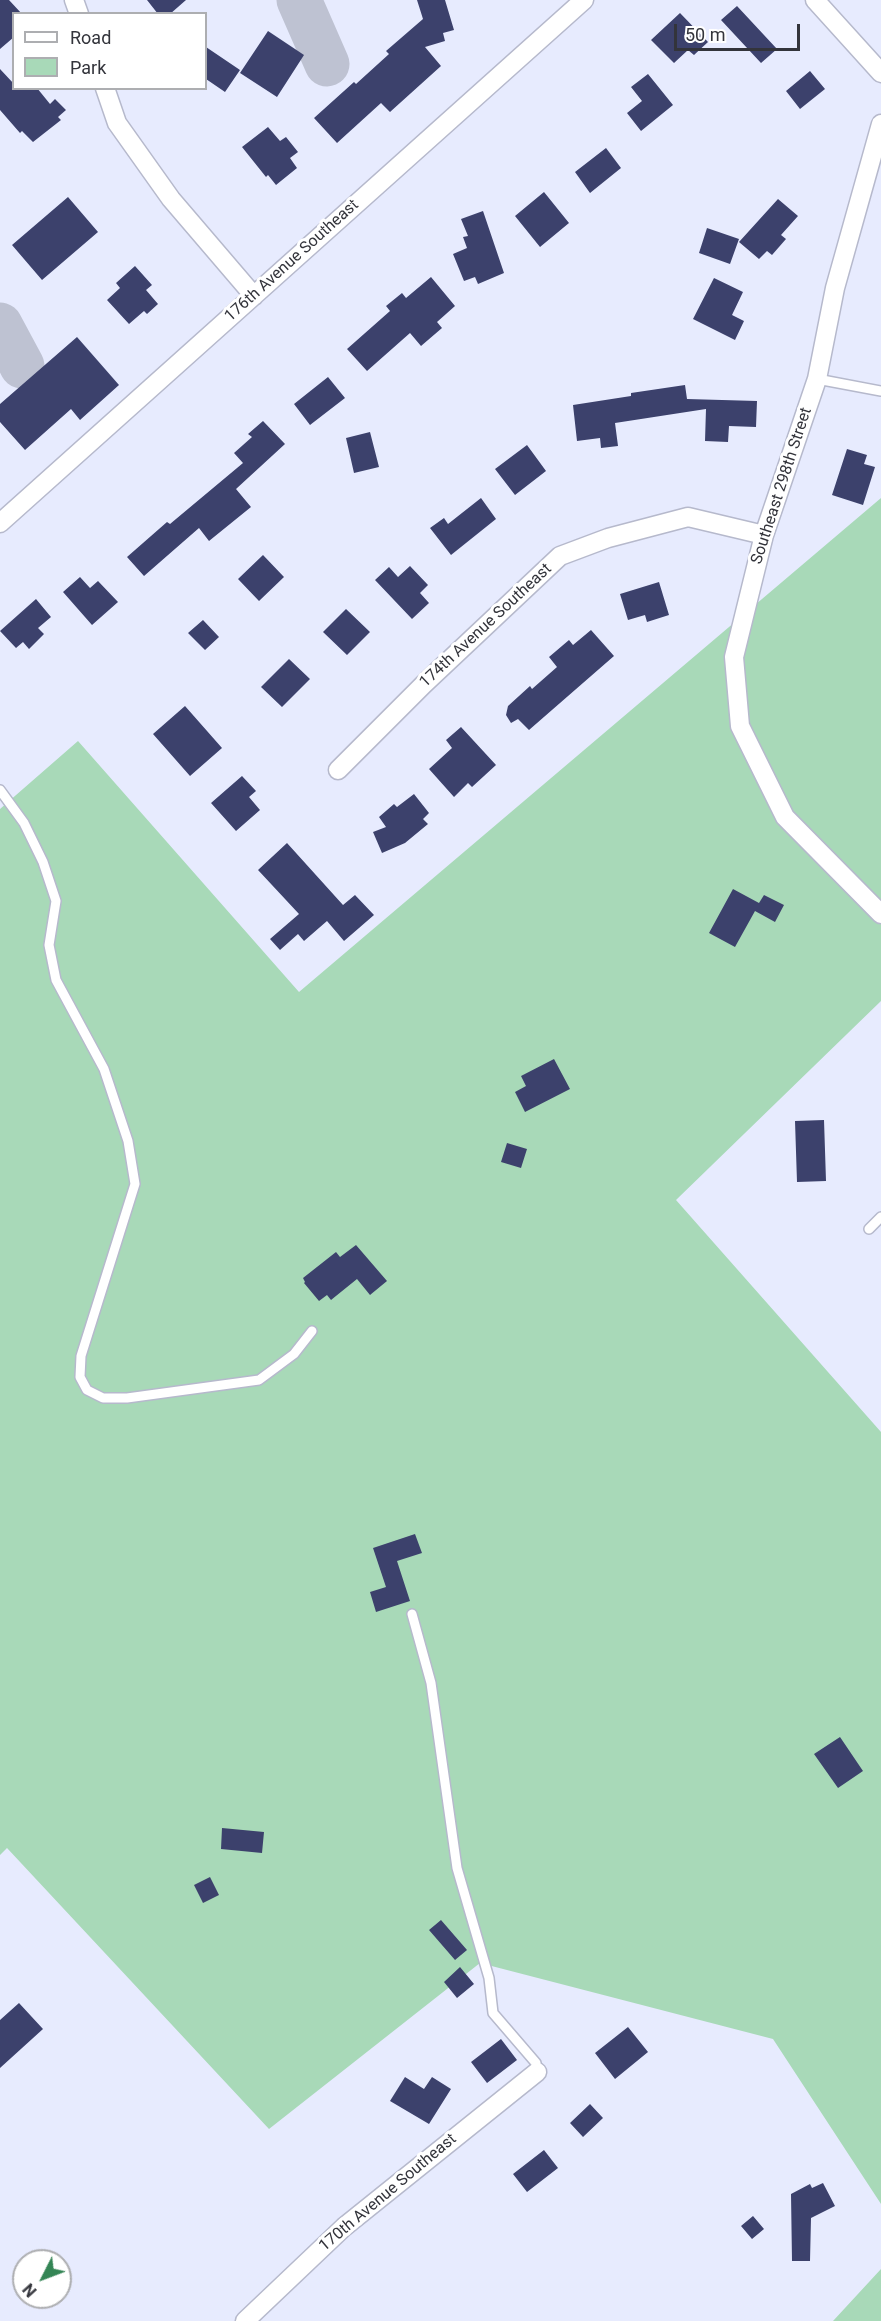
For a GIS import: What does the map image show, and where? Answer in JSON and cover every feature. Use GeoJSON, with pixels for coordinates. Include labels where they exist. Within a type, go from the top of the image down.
{"type":"FeatureCollection","features":[{"type":"Feature","properties":{"kind":"street"},"geometry":{"type":"LineString","coordinates":[[815,0],[881,73]]}},
{"type":"Feature","properties":{"kind":"street","name":"176th Avenue Southeast"},"geometry":{"type":"LineString","coordinates":[[0,523],[254,296],[575,3]]}},
{"type":"Feature","properties":{"kind":"street"},"geometry":{"type":"LineString","coordinates":[[106,90],[117,123],[171,200],[254,296]]}},
{"type":"Feature","properties":{"kind":"street","name":"Southeast 298th Street"},"geometry":{"type":"LineString","coordinates":[[881,124],[835,288],[817,379],[764,535],[735,657],[740,726],[784,817],[881,914]]}},
{"type":"Feature","properties":{"kind":"street","name":"174th Avenue Southeast"},"geometry":{"type":"LineString","coordinates":[[339,770],[424,684],[561,556],[608,538],[688,517],[764,535]]}},
{"type":"Feature","properties":{"kind":"street","name":"170th Avenue Southeast"},"geometry":{"type":"LineString","coordinates":[[245,2321],[344,2227],[537,2072]]}},
{"type":"Feature","properties":{"kind":"lane"},"geometry":{"type":"LineString","coordinates":[[817,379],[881,391]]}},
{"type":"Feature","properties":{"kind":"lane"},"geometry":{"type":"LineString","coordinates":[[0,790],[24,823],[43,862],[56,900],[49,945],[56,980],[104,1069],[128,1141],[135,1184],[81,1356],[80,1377],[87,1390],[103,1398],[127,1398],[259,1380],[294,1354],[312,1331]]}},
{"type":"Feature","properties":{"kind":"lane"},"geometry":{"type":"LineString","coordinates":[[869,1229],[881,1217]]}},
{"type":"Feature","properties":{"kind":"lane"},"geometry":{"type":"LineString","coordinates":[[412,1614],[431,1683],[456,1868],[489,1978],[493,2013],[536,2063],[537,2072]]}},
{"type":"Feature","properties":{"kind":"green space"},"geometry":{"type":"Polygon","coordinates":[[[881,498],[881,1001],[676,1200],[881,1432],[881,2204],[773,2039],[480,1963],[269,2129],[7,1848],[0,1855],[0,809],[78,741],[299,992],[881,498]]]}},
{"type":"Feature","properties":{"kind":"green space"},"geometry":{"type":"Polygon","coordinates":[[[881,2269],[881,2321],[833,2321],[881,2269]]]}},
{"type":"Feature","properties":{"kind":"building"},"geometry":{"type":"Polygon","coordinates":[[[0,0],[9,0],[20,12],[12,12],[12,39],[0,49],[0,0]]]}},
{"type":"Feature","properties":{"kind":"building"},"geometry":{"type":"Polygon","coordinates":[[[147,0],[186,0],[172,12],[156,12],[147,0]]]}},
{"type":"Feature","properties":{"kind":"building"},"geometry":{"type":"Polygon","coordinates":[[[417,0],[445,0],[454,30],[443,33],[445,41],[425,47],[441,66],[390,112],[381,103],[337,143],[314,118],[354,82],[356,84],[389,54],[386,51],[423,19],[417,0]]]}},
{"type":"Feature","properties":{"kind":"building"},"geometry":{"type":"Polygon","coordinates":[[[737,6],[777,49],[761,63],[721,20],[737,6]]]}},
{"type":"Feature","properties":{"kind":"building"},"geometry":{"type":"Polygon","coordinates":[[[680,13],[708,42],[694,55],[688,50],[674,63],[651,40],[680,13]]]}},
{"type":"Feature","properties":{"kind":"building"},"geometry":{"type":"Polygon","coordinates":[[[268,31],[304,55],[277,97],[240,73],[268,31]]]}},
{"type":"Feature","properties":{"kind":"building"},"geometry":{"type":"Polygon","coordinates":[[[207,48],[240,70],[225,92],[207,80],[207,48]]]}},
{"type":"Feature","properties":{"kind":"building"},"geometry":{"type":"Polygon","coordinates":[[[0,69],[12,82],[12,90],[39,90],[50,104],[55,99],[66,110],[58,117],[61,120],[33,142],[22,131],[20,133],[0,110],[0,69]]]}},
{"type":"Feature","properties":{"kind":"building"},"geometry":{"type":"Polygon","coordinates":[[[810,71],[825,89],[800,109],[786,91],[810,71]]]}},
{"type":"Feature","properties":{"kind":"building"},"geometry":{"type":"Polygon","coordinates":[[[648,74],[673,105],[641,131],[627,113],[642,101],[631,87],[648,74]]]}},
{"type":"Feature","properties":{"kind":"building"},"geometry":{"type":"Polygon","coordinates":[[[268,127],[280,141],[286,137],[298,152],[290,158],[297,168],[276,185],[268,175],[266,177],[242,147],[268,127]]]}},
{"type":"Feature","properties":{"kind":"building"},"geometry":{"type":"Polygon","coordinates":[[[606,148],[621,168],[590,193],[575,172],[606,148]]]}},
{"type":"Feature","properties":{"kind":"building"},"geometry":{"type":"Polygon","coordinates":[[[544,192],[569,223],[540,247],[515,216],[544,192]]]}},
{"type":"Feature","properties":{"kind":"building"},"geometry":{"type":"Polygon","coordinates":[[[68,197],[98,232],[42,280],[12,245],[68,197]]]}},
{"type":"Feature","properties":{"kind":"building"},"geometry":{"type":"Polygon","coordinates":[[[778,199],[798,216],[781,235],[786,239],[772,255],[767,251],[759,259],[739,242],[778,199]]]}},
{"type":"Feature","properties":{"kind":"building"},"geometry":{"type":"Polygon","coordinates":[[[483,211],[504,273],[478,284],[475,277],[464,281],[453,254],[467,248],[463,237],[468,236],[461,219],[483,211]]]}},
{"type":"Feature","properties":{"kind":"building"},"geometry":{"type":"Polygon","coordinates":[[[707,228],[739,239],[730,264],[699,253],[707,228]]]}},
{"type":"Feature","properties":{"kind":"building"},"geometry":{"type":"Polygon","coordinates":[[[135,266],[152,285],[146,290],[158,304],[147,314],[144,311],[129,324],[107,300],[120,288],[116,283],[135,266]]]}},
{"type":"Feature","properties":{"kind":"building"},"geometry":{"type":"Polygon","coordinates":[[[431,277],[455,306],[437,322],[442,328],[421,346],[410,333],[367,371],[347,349],[390,311],[386,306],[402,293],[406,298],[431,277]]]}},
{"type":"Feature","properties":{"kind":"building"},"geometry":{"type":"Polygon","coordinates":[[[714,278],[743,292],[732,315],[744,321],[735,340],[693,319],[714,278]]]}},
{"type":"Feature","properties":{"kind":"building"},"geometry":{"type":"Polygon","coordinates":[[[77,337],[119,385],[80,420],[71,409],[25,450],[0,422],[0,404],[77,337]]]}},
{"type":"Feature","properties":{"kind":"building"},"geometry":{"type":"Polygon","coordinates":[[[328,377],[345,398],[310,425],[294,404],[328,377]]]}},
{"type":"Feature","properties":{"kind":"building"},"geometry":{"type":"Polygon","coordinates":[[[685,385],[687,399],[757,401],[756,427],[729,426],[728,442],[705,441],[706,409],[615,423],[618,446],[601,448],[600,438],[577,441],[573,405],[685,385]]]}},
{"type":"Feature","properties":{"kind":"building"},"geometry":{"type":"Polygon","coordinates":[[[263,421],[285,444],[236,489],[251,507],[209,541],[199,528],[144,576],[127,557],[167,522],[170,524],[243,463],[234,453],[252,437],[248,434],[263,421]]]}},
{"type":"Feature","properties":{"kind":"building"},"geometry":{"type":"Polygon","coordinates":[[[370,432],[379,467],[354,473],[346,438],[370,432]]]}},
{"type":"Feature","properties":{"kind":"building"},"geometry":{"type":"Polygon","coordinates":[[[527,445],[546,471],[515,495],[495,469],[527,445]]]}},
{"type":"Feature","properties":{"kind":"building"},"geometry":{"type":"Polygon","coordinates":[[[847,449],[867,455],[864,464],[875,467],[863,505],[832,495],[847,449]]]}},
{"type":"Feature","properties":{"kind":"building"},"geometry":{"type":"Polygon","coordinates":[[[481,498],[496,519],[451,555],[430,528],[444,518],[448,524],[481,498]]]}},
{"type":"Feature","properties":{"kind":"building"},"geometry":{"type":"Polygon","coordinates":[[[263,555],[284,577],[259,601],[238,579],[263,555]]]}},
{"type":"Feature","properties":{"kind":"building"},"geometry":{"type":"Polygon","coordinates":[[[410,566],[428,585],[420,593],[429,603],[412,619],[375,580],[389,567],[398,577],[410,566]]]}},
{"type":"Feature","properties":{"kind":"building"},"geometry":{"type":"Polygon","coordinates":[[[80,577],[90,588],[98,581],[118,602],[92,625],[63,592],[80,577]]]}},
{"type":"Feature","properties":{"kind":"building"},"geometry":{"type":"Polygon","coordinates":[[[659,582],[669,615],[647,622],[645,615],[628,620],[620,594],[659,582]]]}},
{"type":"Feature","properties":{"kind":"building"},"geometry":{"type":"Polygon","coordinates":[[[36,599],[51,617],[38,628],[44,634],[29,649],[23,642],[16,648],[0,631],[36,599]]]}},
{"type":"Feature","properties":{"kind":"building"},"geometry":{"type":"Polygon","coordinates":[[[346,609],[370,632],[347,655],[323,632],[346,609]]]}},
{"type":"Feature","properties":{"kind":"building"},"geometry":{"type":"Polygon","coordinates":[[[203,620],[219,637],[205,650],[188,633],[203,620]]]}},
{"type":"Feature","properties":{"kind":"building"},"geometry":{"type":"Polygon","coordinates":[[[591,630],[614,656],[529,730],[518,719],[511,723],[506,715],[508,706],[530,686],[532,689],[557,667],[549,657],[569,640],[573,645],[591,630]]]}},
{"type":"Feature","properties":{"kind":"building"},"geometry":{"type":"Polygon","coordinates":[[[289,659],[310,679],[282,707],[261,687],[289,659]]]}},
{"type":"Feature","properties":{"kind":"building"},"geometry":{"type":"Polygon","coordinates":[[[185,706],[222,748],[190,776],[153,734],[185,706]]]}},
{"type":"Feature","properties":{"kind":"building"},"geometry":{"type":"Polygon","coordinates":[[[461,727],[496,765],[472,787],[468,783],[454,797],[429,769],[452,748],[446,740],[461,727]]]}},
{"type":"Feature","properties":{"kind":"building"},"geometry":{"type":"Polygon","coordinates":[[[242,776],[256,791],[249,797],[260,810],[236,831],[211,803],[242,776]]]}},
{"type":"Feature","properties":{"kind":"building"},"geometry":{"type":"Polygon","coordinates":[[[414,794],[429,813],[423,819],[428,824],[405,843],[382,853],[373,832],[386,827],[379,817],[394,804],[397,807],[414,794]]]}},
{"type":"Feature","properties":{"kind":"building"},"geometry":{"type":"Polygon","coordinates":[[[287,843],[343,905],[355,895],[374,915],[344,941],[327,921],[304,941],[298,934],[280,950],[270,939],[299,914],[258,870],[287,843]]]}},
{"type":"Feature","properties":{"kind":"building"},"geometry":{"type":"Polygon","coordinates":[[[733,889],[759,903],[764,895],[784,905],[775,922],[755,911],[735,947],[709,933],[733,889]]]}},
{"type":"Feature","properties":{"kind":"building"},"geometry":{"type":"Polygon","coordinates":[[[554,1059],[570,1089],[525,1112],[515,1092],[526,1086],[521,1076],[554,1059]]]}},
{"type":"Feature","properties":{"kind":"building"},"geometry":{"type":"Polygon","coordinates":[[[824,1120],[826,1181],[797,1182],[795,1121],[824,1120]]]}},
{"type":"Feature","properties":{"kind":"building"},"geometry":{"type":"Polygon","coordinates":[[[507,1143],[527,1149],[521,1168],[501,1162],[507,1143]]]}},
{"type":"Feature","properties":{"kind":"building"},"geometry":{"type":"Polygon","coordinates":[[[356,1245],[387,1281],[370,1295],[357,1279],[331,1300],[327,1295],[319,1301],[304,1283],[303,1278],[336,1252],[340,1257],[356,1245]]]}},
{"type":"Feature","properties":{"kind":"building"},"geometry":{"type":"Polygon","coordinates":[[[415,1534],[422,1553],[397,1561],[410,1601],[376,1612],[370,1592],[386,1587],[373,1548],[415,1534]]]}},
{"type":"Feature","properties":{"kind":"building"},"geometry":{"type":"Polygon","coordinates":[[[840,1737],[863,1771],[838,1788],[814,1754],[840,1737]]]}},
{"type":"Feature","properties":{"kind":"building"},"geometry":{"type":"Polygon","coordinates":[[[222,1828],[264,1832],[262,1853],[221,1849],[222,1828]]]}},
{"type":"Feature","properties":{"kind":"building"},"geometry":{"type":"Polygon","coordinates":[[[210,1877],[219,1895],[203,1903],[194,1885],[210,1877]]]}},
{"type":"Feature","properties":{"kind":"building"},"geometry":{"type":"Polygon","coordinates":[[[441,1920],[467,1950],[455,1960],[429,1930],[441,1920]]]}},
{"type":"Feature","properties":{"kind":"building"},"geometry":{"type":"Polygon","coordinates":[[[460,1967],[474,1984],[457,1998],[444,1982],[460,1967]]]}},
{"type":"Feature","properties":{"kind":"building"},"geometry":{"type":"Polygon","coordinates":[[[19,2003],[43,2029],[0,2068],[0,2020],[19,2003]]]}},
{"type":"Feature","properties":{"kind":"building"},"geometry":{"type":"Polygon","coordinates":[[[628,2027],[648,2052],[615,2079],[595,2053],[628,2027]]]}},
{"type":"Feature","properties":{"kind":"building"},"geometry":{"type":"Polygon","coordinates":[[[501,2039],[517,2060],[487,2083],[471,2062],[501,2039]]]}},
{"type":"Feature","properties":{"kind":"building"},"geometry":{"type":"Polygon","coordinates":[[[405,2077],[424,2089],[432,2077],[451,2089],[429,2124],[390,2101],[405,2077]]]}},
{"type":"Feature","properties":{"kind":"building"},"geometry":{"type":"Polygon","coordinates":[[[590,2104],[603,2118],[583,2137],[570,2123],[590,2104]]]}},
{"type":"Feature","properties":{"kind":"building"},"geometry":{"type":"Polygon","coordinates":[[[544,2150],[558,2168],[527,2192],[513,2174],[544,2150]]]}},
{"type":"Feature","properties":{"kind":"building"},"geometry":{"type":"Polygon","coordinates":[[[823,2183],[835,2206],[811,2218],[810,2261],[792,2261],[791,2194],[810,2184],[812,2188],[823,2183]]]}},
{"type":"Feature","properties":{"kind":"building"},"geometry":{"type":"Polygon","coordinates":[[[753,2216],[764,2229],[752,2239],[741,2226],[753,2216]]]}},
{"type":"Feature","properties":{"kind":"taxiway"},"geometry":{"type":"LineString","coordinates":[[299,0],[327,64]]}},
{"type":"Feature","properties":{"kind":"taxiway"},"geometry":{"type":"LineString","coordinates":[[0,325],[22,366]]}}]}
